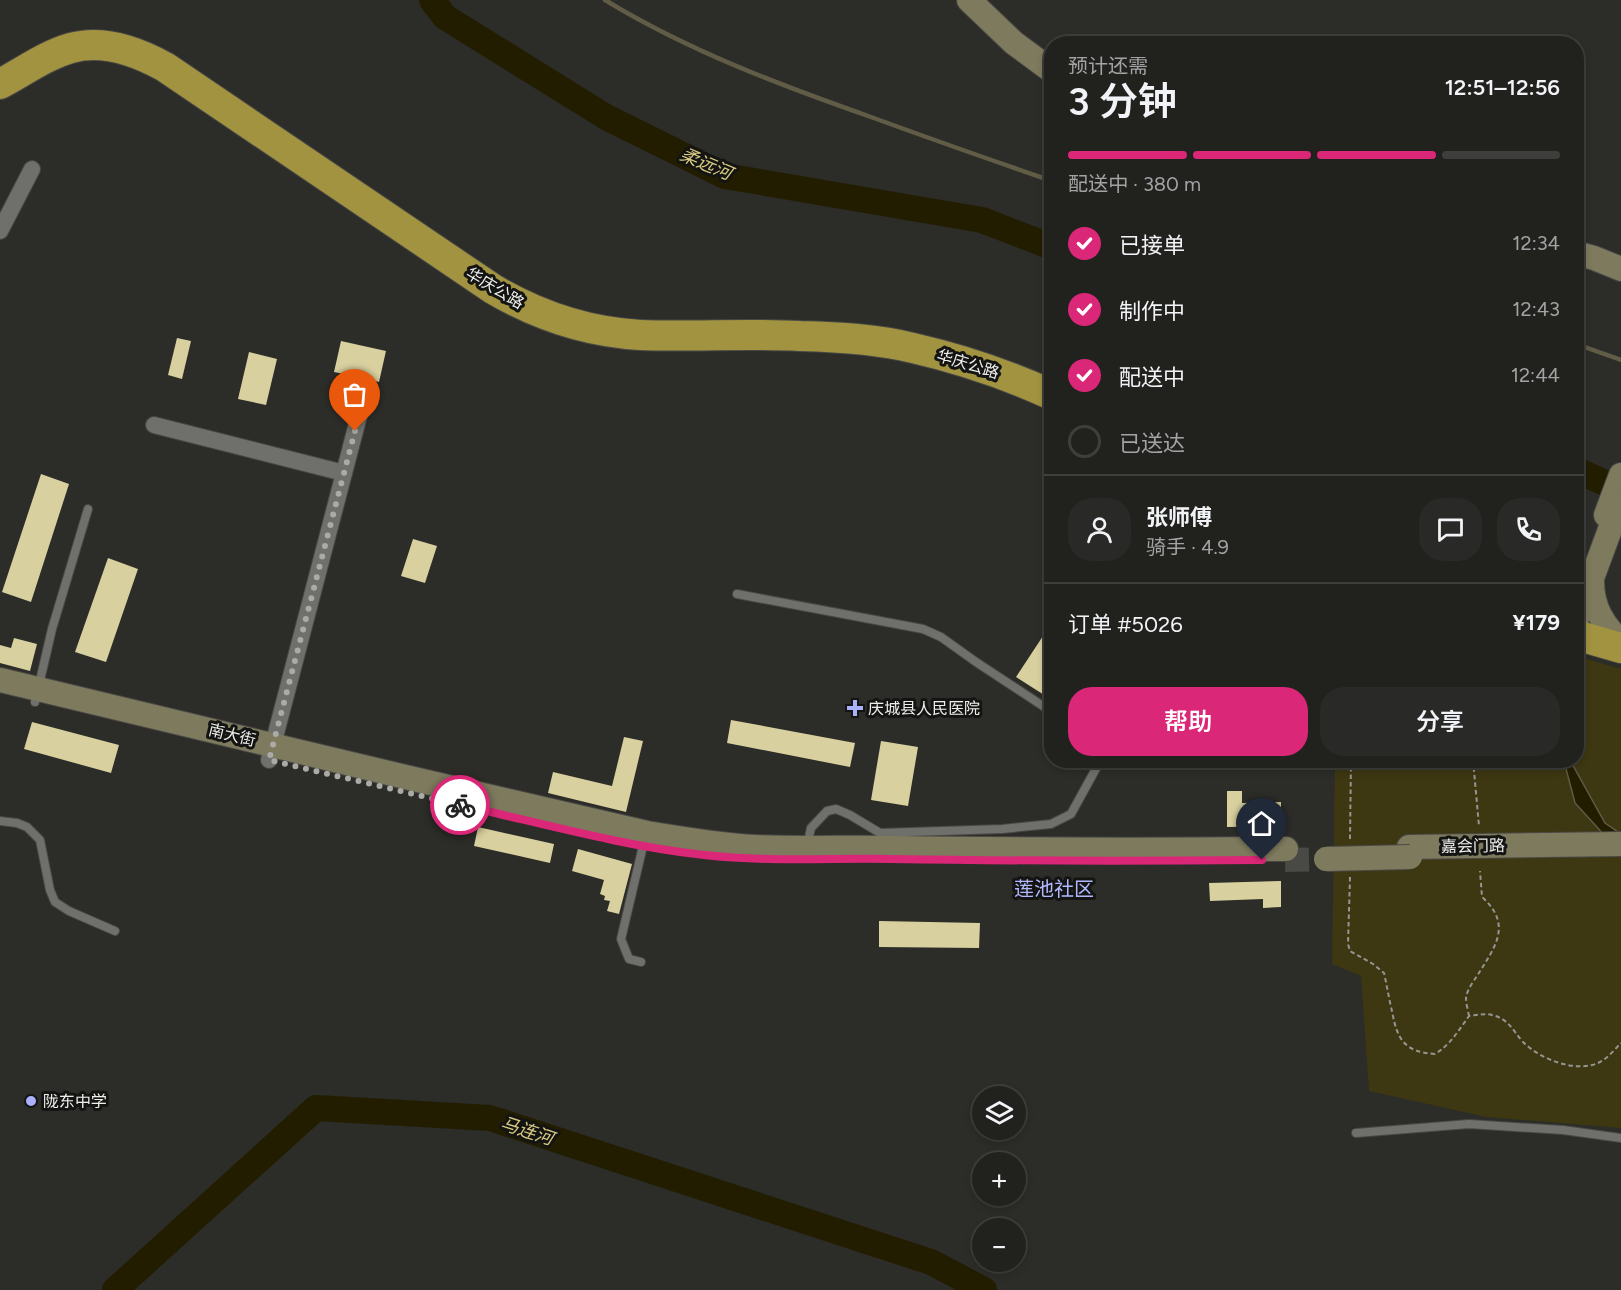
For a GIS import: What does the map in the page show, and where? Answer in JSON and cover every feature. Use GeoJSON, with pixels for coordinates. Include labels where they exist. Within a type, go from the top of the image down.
{"type":"FeatureCollection","features":[{"type":"Feature","properties":{"kind":"highway","name":"华庆公路"},"geometry":{"type":"LineString","coordinates":[[0,77],[42,52],[69,41],[88,39],[130,43],[169,61],[498,282],[521,296],[541,304],[570,314],[640,327],[799,328],[913,340],[967,355],[1044,383]]}},
{"type":"Feature","properties":{"kind":"highway","name":"华庆公路"},"geometry":{"type":"LineString","coordinates":[[0,84],[47,58],[72,48],[90,46],[128,50],[165,67],[493,289],[516,303],[538,312],[567,322],[639,334],[798,335],[902,346],[965,362],[1044,391]]}},
{"type":"Feature","properties":{"kind":"highway"},"geometry":{"type":"LineString","coordinates":[[1584,637],[1621,648]]}},
{"type":"Feature","properties":{"kind":"highway"},"geometry":{"type":"LineString","coordinates":[[1584,645],[1621,656]]}},
{"type":"Feature","properties":{"kind":"main road"},"geometry":{"type":"LineString","coordinates":[[969,0],[1014,43],[1044,65]]}},
{"type":"Feature","properties":{"kind":"main road"},"geometry":{"type":"LineString","coordinates":[[1584,250],[1621,262]]}},
{"type":"Feature","properties":{"kind":"main road"},"geometry":{"type":"LineString","coordinates":[[1584,255],[1621,269]]}},
{"type":"Feature","properties":{"kind":"main road"},"geometry":{"type":"LineString","coordinates":[[1584,580],[1621,475]]}},
{"type":"Feature","properties":{"kind":"main road"},"geometry":{"type":"LineString","coordinates":[[1584,581],[1621,500]]}},
{"type":"Feature","properties":{"kind":"main road"},"geometry":{"type":"LineString","coordinates":[[1584,584],[1592,590],[1602,621],[1621,642]]}},
{"type":"Feature","properties":{"kind":"main road","name":"南大街"},"geometry":{"type":"LineString","coordinates":[[0,680],[37,695],[643,846],[740,858],[806,853]]}},
{"type":"Feature","properties":{"kind":"main road","name":"南大街"},"geometry":{"type":"LineString","coordinates":[[0,694],[37,695]]}},
{"type":"Feature","properties":{"kind":"main road","name":"南大街"},"geometry":{"type":"LineString","coordinates":[[271,753],[647,833],[806,853],[1008,861],[1285,855]]}},
{"type":"Feature","properties":{"kind":"main road","name":"嘉会门路"},"geometry":{"type":"LineString","coordinates":[[1326,854],[1613,849]]}},
{"type":"Feature","properties":{"kind":"street"},"geometry":{"type":"LineString","coordinates":[[0,231],[32,169]]}},
{"type":"Feature","properties":{"kind":"street"},"geometry":{"type":"LineString","coordinates":[[271,753],[366,389]]}},
{"type":"Feature","properties":{"kind":"street"},"geometry":{"type":"LineString","coordinates":[[154,425],[344,473]]}},
{"type":"Feature","properties":{"kind":"lane"},"geometry":{"type":"LineString","coordinates":[[37,695],[52,628],[88,509]]}},
{"type":"Feature","properties":{"kind":"lane"},"geometry":{"type":"LineString","coordinates":[[737,594],[923,629],[941,637],[976,663],[1044,707]]}},
{"type":"Feature","properties":{"kind":"lane"},"geometry":{"type":"LineString","coordinates":[[806,853],[811,828],[827,812],[836,809],[880,833],[1002,829],[1051,824],[1071,814],[1097,768]]}},
{"type":"Feature","properties":{"kind":"lane"},"geometry":{"type":"LineString","coordinates":[[0,820],[27,827],[40,840],[50,890],[55,902],[69,911],[115,931]]}},
{"type":"Feature","properties":{"kind":"lane"},"geometry":{"type":"LineString","coordinates":[[641,962],[629,959],[621,939],[643,846]]}},
{"type":"Feature","properties":{"kind":"lane"},"geometry":{"type":"LineString","coordinates":[[1356,1134],[1469,1124],[1563,1130],[1621,1138]]}},
{"type":"Feature","properties":{"kind":"path"},"geometry":{"type":"LineString","coordinates":[[1350,840],[1351,768]]}},
{"type":"Feature","properties":{"kind":"path"},"geometry":{"type":"LineString","coordinates":[[1474,768],[1479,826]]}},
{"type":"Feature","properties":{"kind":"path"},"geometry":{"type":"LineString","coordinates":[[1469,1017],[1466,997],[1494,948],[1499,932],[1497,915],[1492,906],[1482,897],[1480,871]]}},
{"type":"Feature","properties":{"kind":"path"},"geometry":{"type":"LineString","coordinates":[[1350,874],[1348,944],[1350,951],[1384,973],[1395,1030],[1401,1041],[1414,1050],[1435,1054],[1444,1048],[1469,1017],[1482,1014],[1493,1015],[1511,1025],[1532,1049],[1548,1059],[1565,1065],[1581,1066],[1601,1062],[1621,1043]]}},
{"type":"Feature","properties":{"kind":"shaded area"},"geometry":{"type":"Polygon","coordinates":[[[1584,658],[1621,669],[1621,1128],[1486,1117],[1369,1091],[1361,976],[1332,964],[1335,768],[1584,768],[1584,658]]]}},
{"type":"Feature","properties":{"kind":"shaded area"},"geometry":{"type":"Polygon","coordinates":[[[1566,768],[1574,768],[1605,823],[1621,834],[1606,837],[1575,803],[1566,768]]]}},
{"type":"Feature","properties":{"kind":"building"},"geometry":{"type":"Polygon","coordinates":[[[177,338],[191,341],[182,379],[168,375],[177,338]]]}},
{"type":"Feature","properties":{"kind":"building"},"geometry":{"type":"Polygon","coordinates":[[[341,341],[386,351],[379,382],[334,372],[341,341]]]}},
{"type":"Feature","properties":{"kind":"building"},"geometry":{"type":"Polygon","coordinates":[[[249,352],[277,359],[266,405],[238,399],[249,352]]]}},
{"type":"Feature","properties":{"kind":"building"},"geometry":{"type":"Polygon","coordinates":[[[41,474],[69,484],[31,602],[2,592],[41,474]]]}},
{"type":"Feature","properties":{"kind":"building"},"geometry":{"type":"Polygon","coordinates":[[[413,539],[437,546],[425,583],[401,576],[413,539]]]}},
{"type":"Feature","properties":{"kind":"building"},"geometry":{"type":"Polygon","coordinates":[[[108,558],[138,569],[106,662],[75,652],[108,558]]]}},
{"type":"Feature","properties":{"kind":"building"},"geometry":{"type":"Polygon","coordinates":[[[1043,636],[1044,637],[1044,695],[1016,677],[1043,636]]]}},
{"type":"Feature","properties":{"kind":"building"},"geometry":{"type":"Polygon","coordinates":[[[14,638],[37,644],[30,671],[0,663],[0,645],[11,648],[14,638]]]}},
{"type":"Feature","properties":{"kind":"building"},"geometry":{"type":"Polygon","coordinates":[[[731,720],[855,743],[850,767],[727,743],[731,720]]]}},
{"type":"Feature","properties":{"kind":"building"},"geometry":{"type":"Polygon","coordinates":[[[32,722],[119,745],[111,773],[24,749],[32,722]]]}},
{"type":"Feature","properties":{"kind":"building"},"geometry":{"type":"Polygon","coordinates":[[[624,737],[643,741],[626,812],[548,793],[553,772],[612,786],[624,737]]]}},
{"type":"Feature","properties":{"kind":"building"},"geometry":{"type":"Polygon","coordinates":[[[881,741],[918,747],[908,806],[871,800],[881,741]]]}},
{"type":"Feature","properties":{"kind":"building"},"geometry":{"type":"Polygon","coordinates":[[[1227,791],[1242,791],[1242,803],[1281,802],[1281,826],[1227,827],[1227,791]]]}},
{"type":"Feature","properties":{"kind":"building"},"geometry":{"type":"Polygon","coordinates":[[[478,827],[554,844],[550,863],[474,846],[478,827]]]}},
{"type":"Feature","properties":{"kind":"building"},"geometry":{"type":"Polygon","coordinates":[[[578,849],[632,864],[619,914],[607,911],[610,901],[604,900],[605,896],[600,894],[604,880],[572,871],[578,849]]]}},
{"type":"Feature","properties":{"kind":"building"},"geometry":{"type":"Polygon","coordinates":[[[1281,881],[1281,907],[1263,908],[1263,899],[1210,901],[1209,883],[1281,881]]]}},
{"type":"Feature","properties":{"kind":"building"},"geometry":{"type":"Polygon","coordinates":[[[879,921],[980,923],[979,948],[879,947],[879,921]]]}},
{"type":"Feature","properties":{"kind":"waterway","name":"柔远河"},"geometry":{"type":"LineString","coordinates":[[432,0],[445,17],[606,117],[725,176],[982,220],[1044,244]]}},
{"type":"Feature","properties":{"kind":"waterway"},"geometry":{"type":"LineString","coordinates":[[605,0],[669,35],[735,66],[1044,178]]}},
{"type":"Feature","properties":{"kind":"waterway"},"geometry":{"type":"LineString","coordinates":[[1584,347],[1621,360]]}},
{"type":"Feature","properties":{"kind":"waterway","name":"柔远河"},"geometry":{"type":"LineString","coordinates":[[1584,474],[1621,490]]}},
{"type":"Feature","properties":{"kind":"waterway","name":"马连河"},"geometry":{"type":"LineString","coordinates":[[115,1290],[316,1108],[490,1118],[931,1262],[984,1290]]}},
{"type":"Feature","properties":{"kind":"tunnel"},"geometry":{"type":"LineString","coordinates":[[1285,860],[1326,859]]}},
{"type":"Feature","properties":{"kind":"way so far"},"geometry":{"type":"LineString","coordinates":[[355,431],[269,760],[460,805]]}},
{"type":"Feature","properties":{"kind":"place","name":"庆城县人民医院"},"geometry":{"type":"Point","coordinates":[855,708]}},
{"type":"Feature","properties":{"kind":"place","name":"陇东中学"},"geometry":{"type":"Point","coordinates":[31,1101]}},
{"type":"Feature","properties":{"kind":"district","name":"莲池社区"},"geometry":{"type":"Point","coordinates":[1054,889]}},
{"type":"Feature","properties":{"kind":"route"},"geometry":{"type":"LineString","coordinates":[[460,805],[643,846],[752,859],[1262,860]]}}]}
